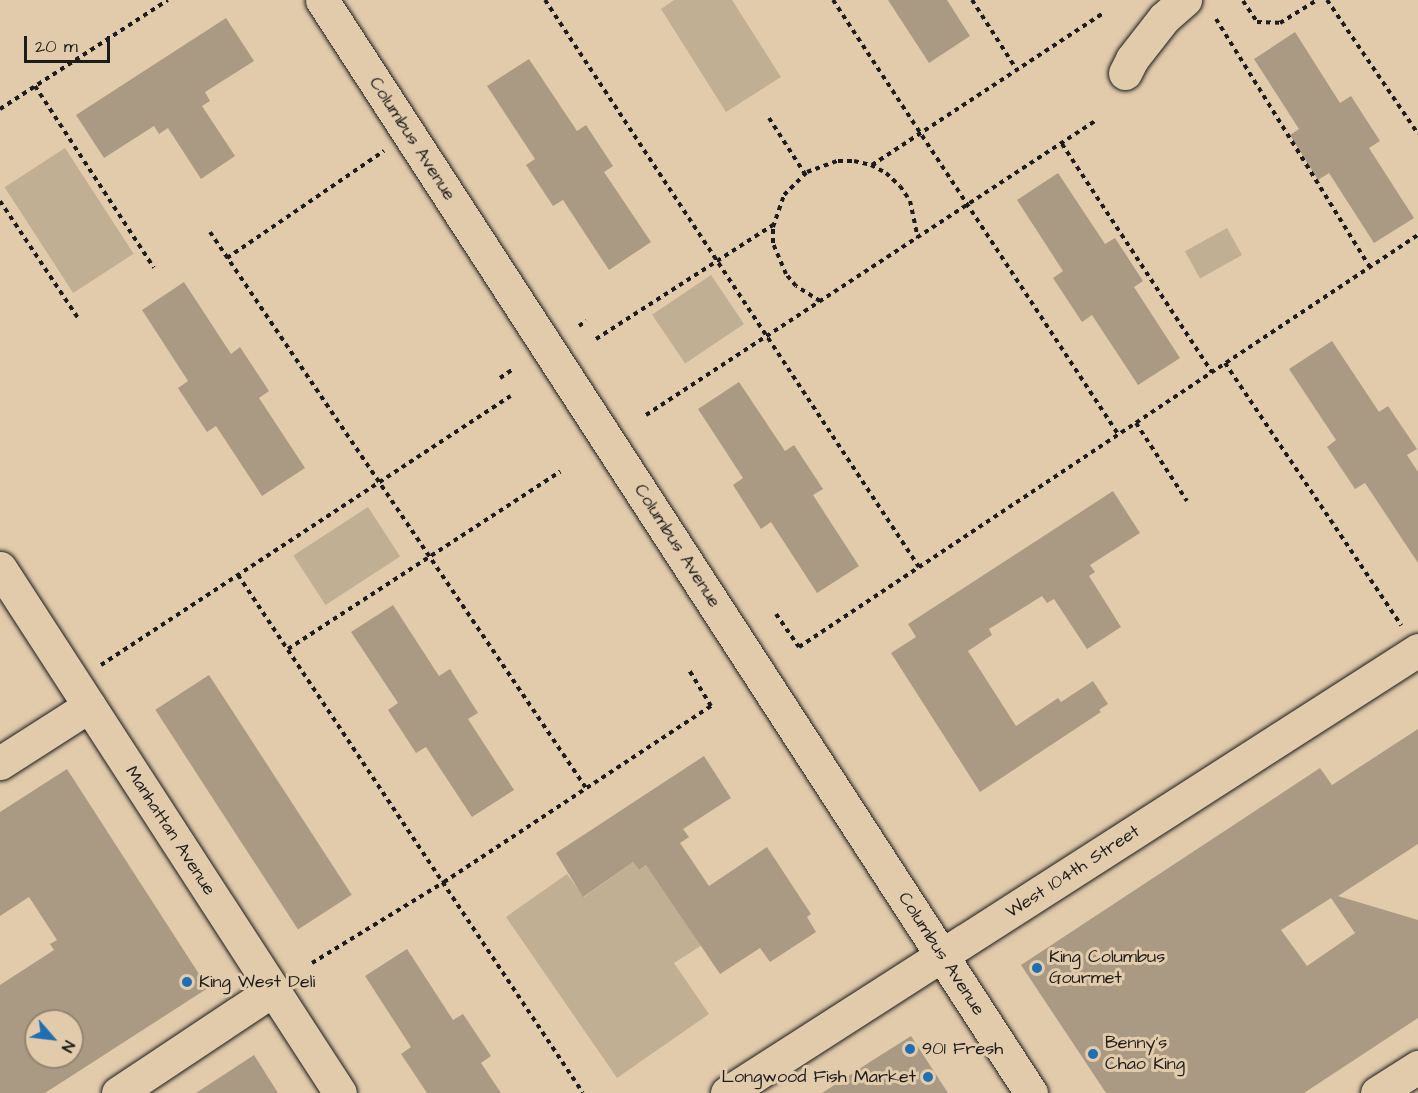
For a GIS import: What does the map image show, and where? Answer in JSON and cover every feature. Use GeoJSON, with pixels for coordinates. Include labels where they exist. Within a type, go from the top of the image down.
{"type":"FeatureCollection","features":[{"type":"Feature","properties":{"kind":"street","name":"Columbus Avenue"},"geometry":{"type":"LineString","coordinates":[[322,0],[1030,1093]]}},
{"type":"Feature","properties":{"kind":"street"},"geometry":{"type":"LineString","coordinates":[[1125,74],[1132,59],[1157,27],[1185,0]]}},
{"type":"Feature","properties":{"kind":"street","name":"Manhattan Avenue"},"geometry":{"type":"LineString","coordinates":[[0,568],[340,1093]]}},
{"type":"Feature","properties":{"kind":"street","name":"West 104th Street"},"geometry":{"type":"LineString","coordinates":[[728,1093],[1418,650]]}},
{"type":"Feature","properties":{"kind":"street"},"geometry":{"type":"LineString","coordinates":[[0,763],[89,706]]}},
{"type":"Feature","properties":{"kind":"street"},"geometry":{"type":"LineString","coordinates":[[118,1093],[273,990]]}},
{"type":"Feature","properties":{"kind":"street"},"geometry":{"type":"LineString","coordinates":[[1377,1093],[1418,1067]]}},
{"type":"Feature","properties":{"kind":"path"},"geometry":{"type":"LineString","coordinates":[[0,109],[168,0]]}},
{"type":"Feature","properties":{"kind":"path"},"geometry":{"type":"LineString","coordinates":[[545,0],[918,567]]}},
{"type":"Feature","properties":{"kind":"path"},"geometry":{"type":"LineString","coordinates":[[833,0],[1118,434]]}},
{"type":"Feature","properties":{"kind":"path"},"geometry":{"type":"LineString","coordinates":[[972,0],[1017,70]]}},
{"type":"Feature","properties":{"kind":"path"},"geometry":{"type":"LineString","coordinates":[[1243,1],[1257,22],[1280,23],[1317,0]]}},
{"type":"Feature","properties":{"kind":"path"},"geometry":{"type":"LineString","coordinates":[[1326,0],[1418,134]]}},
{"type":"Feature","properties":{"kind":"path"},"geometry":{"type":"LineString","coordinates":[[871,165],[1102,14]]}},
{"type":"Feature","properties":{"kind":"path"},"geometry":{"type":"LineString","coordinates":[[1216,19],[1370,267]]}},
{"type":"Feature","properties":{"kind":"path"},"geometry":{"type":"LineString","coordinates":[[35,86],[154,268]]}},
{"type":"Feature","properties":{"kind":"path"},"geometry":{"type":"LineString","coordinates":[[769,118],[805,174]]}},
{"type":"Feature","properties":{"kind":"path"},"geometry":{"type":"LineString","coordinates":[[646,416],[1095,121]]}},
{"type":"Feature","properties":{"kind":"path"},"geometry":{"type":"LineString","coordinates":[[227,258],[409,134]]}},
{"type":"Feature","properties":{"kind":"path"},"geometry":{"type":"LineString","coordinates":[[1062,144],[1212,372]]}},
{"type":"Feature","properties":{"kind":"path"},"geometry":{"type":"LineString","coordinates":[[821,301],[796,286],[786,274],[774,243],[774,224],[784,195],[805,174],[822,165],[838,161],[871,165],[900,186],[910,201],[918,238]]}},
{"type":"Feature","properties":{"kind":"path"},"geometry":{"type":"LineString","coordinates":[[0,201],[78,318]]}},
{"type":"Feature","properties":{"kind":"path"},"geometry":{"type":"LineString","coordinates":[[597,339],[774,224]]}},
{"type":"Feature","properties":{"kind":"path"},"geometry":{"type":"LineString","coordinates":[[210,232],[586,788]]}},
{"type":"Feature","properties":{"kind":"path"},"geometry":{"type":"LineString","coordinates":[[776,614],[799,647],[1418,235]]}},
{"type":"Feature","properties":{"kind":"path"},"geometry":{"type":"LineString","coordinates":[[579,326],[586,321]]}},
{"type":"Feature","properties":{"kind":"path"},"geometry":{"type":"LineString","coordinates":[[1225,363],[1418,650]]}},
{"type":"Feature","properties":{"kind":"path"},"geometry":{"type":"LineString","coordinates":[[500,378],[512,370]]}},
{"type":"Feature","properties":{"kind":"path"},"geometry":{"type":"LineString","coordinates":[[101,665],[510,396]]}},
{"type":"Feature","properties":{"kind":"path"},"geometry":{"type":"LineString","coordinates":[[1136,423],[1187,501]]}},
{"type":"Feature","properties":{"kind":"path"},"geometry":{"type":"LineString","coordinates":[[288,649],[560,472]]}},
{"type":"Feature","properties":{"kind":"path"},"geometry":{"type":"LineString","coordinates":[[238,574],[582,1093]]}},
{"type":"Feature","properties":{"kind":"path"},"geometry":{"type":"LineString","coordinates":[[312,963],[444,882],[711,706],[689,670]]}},
{"type":"Feature","properties":{"kind":"shaded area"},"geometry":{"type":"Polygon","coordinates":[[[674,0],[732,0],[781,77],[726,112],[661,9],[674,0]]]}},
{"type":"Feature","properties":{"kind":"shaded area"},"geometry":{"type":"Polygon","coordinates":[[[65,148],[134,254],[73,293],[5,187],[65,148]]]}},
{"type":"Feature","properties":{"kind":"shaded area"},"geometry":{"type":"Polygon","coordinates":[[[1227,228],[1242,255],[1200,278],[1185,251],[1227,228]]]}},
{"type":"Feature","properties":{"kind":"shaded area"},"geometry":{"type":"Polygon","coordinates":[[[711,275],[744,324],[685,364],[652,315],[711,275]]]}},
{"type":"Feature","properties":{"kind":"shaded area"},"geometry":{"type":"Polygon","coordinates":[[[368,507],[400,556],[325,605],[293,555],[368,507]]]}},
{"type":"Feature","properties":{"kind":"shaded area"},"geometry":{"type":"Polygon","coordinates":[[[633,862],[639,870],[646,865],[702,945],[674,963],[709,1014],[617,1078],[506,917],[567,874],[584,897],[633,862]]]}},
{"type":"Feature","properties":{"kind":"building"},"geometry":{"type":"Polygon","coordinates":[[[888,0],[947,0],[970,36],[929,63],[888,0]]]}},
{"type":"Feature","properties":{"kind":"building"},"geometry":{"type":"Polygon","coordinates":[[[226,18],[254,61],[205,92],[210,101],[202,106],[235,156],[201,179],[168,128],[159,134],[154,126],[104,158],[76,115],[226,18]]]}},
{"type":"Feature","properties":{"kind":"building"},"geometry":{"type":"Polygon","coordinates":[[[1295,32],[1340,103],[1351,96],[1380,141],[1369,148],[1414,218],[1374,243],[1329,173],[1318,180],[1290,135],[1299,129],[1254,59],[1295,32]]]}},
{"type":"Feature","properties":{"kind":"building"},"geometry":{"type":"Polygon","coordinates":[[[529,59],[577,131],[586,125],[613,166],[604,172],[651,242],[609,270],[563,200],[553,206],[526,165],[535,159],[487,86],[529,59]]]}},
{"type":"Feature","properties":{"kind":"building"},"geometry":{"type":"Polygon","coordinates":[[[1058,173],[1105,244],[1115,238],[1143,281],[1134,287],[1180,358],[1138,385],[1092,315],[1082,322],[1053,278],[1063,271],[1017,200],[1058,173]]]}},
{"type":"Feature","properties":{"kind":"building"},"geometry":{"type":"Polygon","coordinates":[[[184,282],[231,354],[240,347],[269,391],[259,398],[305,468],[262,496],[216,426],[207,432],[178,388],[188,381],[142,310],[184,282]]]}},
{"type":"Feature","properties":{"kind":"building"},"geometry":{"type":"Polygon","coordinates":[[[1332,341],[1379,412],[1388,406],[1417,449],[1407,455],[1418,472],[1418,563],[1365,483],[1355,489],[1327,447],[1336,440],[1289,369],[1332,341]]]}},
{"type":"Feature","properties":{"kind":"building"},"geometry":{"type":"Polygon","coordinates":[[[739,382],[785,451],[794,445],[823,489],[813,495],[859,566],[817,593],[771,522],[761,529],[733,485],[743,478],[698,409],[739,382]]]}},
{"type":"Feature","properties":{"kind":"building"},"geometry":{"type":"Polygon","coordinates":[[[1113,491],[1140,533],[1090,565],[1095,572],[1089,576],[1121,627],[1087,649],[1054,599],[1047,603],[1042,596],[989,629],[992,635],[968,651],[1016,726],[1058,698],[1061,702],[1093,681],[1108,704],[1099,710],[1101,712],[980,792],[891,653],[916,637],[908,624],[1113,491]]]}},
{"type":"Feature","properties":{"kind":"building"},"geometry":{"type":"Polygon","coordinates":[[[393,605],[439,676],[450,669],[478,713],[468,719],[514,790],[472,817],[426,747],[416,753],[388,710],[398,703],[351,632],[393,605]]]}},
{"type":"Feature","properties":{"kind":"building"},"geometry":{"type":"Polygon","coordinates":[[[209,675],[352,895],[298,930],[155,710],[209,675]]]}},
{"type":"Feature","properties":{"kind":"building"},"geometry":{"type":"Polygon","coordinates":[[[1418,729],[1418,844],[1338,896],[1418,920],[1418,1018],[1304,1093],[1106,1093],[1021,965],[1320,768],[1332,785],[1418,729]],[[1331,898],[1281,930],[1307,966],[1355,933],[1331,898]]]}},
{"type":"Feature","properties":{"kind":"building"},"geometry":{"type":"Polygon","coordinates":[[[704,756],[731,798],[683,829],[689,837],[680,843],[709,886],[767,847],[811,914],[807,917],[816,932],[770,962],[760,948],[720,974],[646,865],[639,870],[633,862],[583,897],[556,853],[704,756]]]}},
{"type":"Feature","properties":{"kind":"building"},"geometry":{"type":"Polygon","coordinates":[[[67,769],[208,988],[84,1068],[84,1009],[24,1009],[24,1069],[82,1069],[45,1093],[0,1093],[0,985],[54,950],[50,944],[57,940],[29,897],[0,916],[0,812],[67,769]]]}},
{"type":"Feature","properties":{"kind":"building"},"geometry":{"type":"Polygon","coordinates":[[[407,949],[453,1020],[463,1014],[491,1056],[481,1063],[501,1093],[427,1093],[401,1054],[411,1047],[365,976],[407,949]]]}},
{"type":"Feature","properties":{"kind":"building"},"geometry":{"type":"Polygon","coordinates":[[[911,1036],[948,1093],[822,1093],[873,1060],[911,1036]]]}},
{"type":"Feature","properties":{"kind":"building"},"geometry":{"type":"Polygon","coordinates":[[[254,1055],[278,1093],[196,1093],[254,1055]]]}},
{"type":"Feature","properties":{"kind":"place","name":"King Columbus Gourmet"},"geometry":{"type":"Point","coordinates":[1037,968]}},
{"type":"Feature","properties":{"kind":"place","name":"King West Deli"},"geometry":{"type":"Point","coordinates":[187,982]}},
{"type":"Feature","properties":{"kind":"place","name":"901 Fresh"},"geometry":{"type":"Point","coordinates":[910,1049]}},
{"type":"Feature","properties":{"kind":"place","name":"Benny’s Chao King"},"geometry":{"type":"Point","coordinates":[1093,1054]}},
{"type":"Feature","properties":{"kind":"place","name":"Longwood Fish Market"},"geometry":{"type":"Point","coordinates":[928,1077]}}]}
